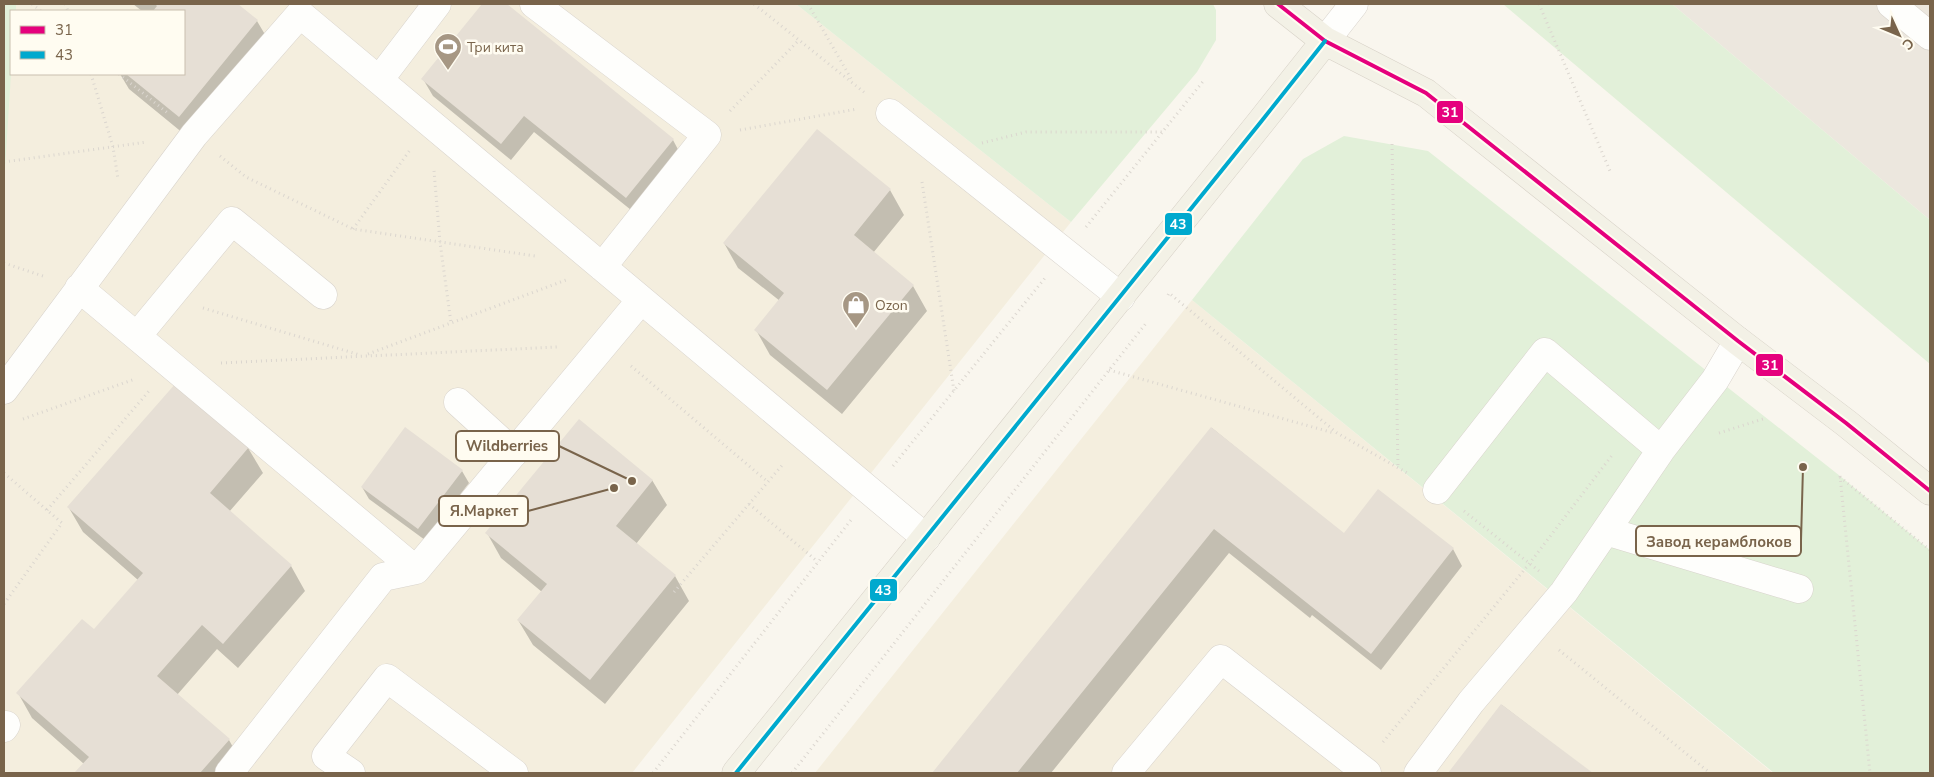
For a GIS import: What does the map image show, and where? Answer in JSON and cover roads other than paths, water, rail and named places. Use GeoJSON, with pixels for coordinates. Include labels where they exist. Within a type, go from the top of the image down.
{"type":"FeatureCollection","features":[{"type":"Feature","properties":{"kind":"main road"},"geometry":{"type":"LineString","coordinates":[[1278,4],[1325,41],[1426,93],[1930,491]]}},
{"type":"Feature","properties":{"kind":"main road"},"geometry":{"type":"LineString","coordinates":[[736,773],[1325,41]]}},
{"type":"Feature","properties":{"kind":"lane"},"geometry":{"type":"LineString","coordinates":[[379,80],[436,4]]}},
{"type":"Feature","properties":{"kind":"lane"},"geometry":{"type":"LineString","coordinates":[[534,4],[707,135],[602,267]]}},
{"type":"Feature","properties":{"kind":"lane"},"geometry":{"type":"LineString","coordinates":[[1325,41],[1354,4]]}},
{"type":"Feature","properties":{"kind":"lane"},"geometry":{"type":"LineString","coordinates":[[1891,4],[1930,36]]}},
{"type":"Feature","properties":{"kind":"lane"},"geometry":{"type":"LineString","coordinates":[[4,390],[194,135],[300,14],[926,538]]}},
{"type":"Feature","properties":{"kind":"lane"},"geometry":{"type":"LineString","coordinates":[[885,109],[1121,296]]}},
{"type":"Feature","properties":{"kind":"lane"},"geometry":{"type":"LineString","coordinates":[[137,336],[232,221],[323,295]]}},
{"type":"Feature","properties":{"kind":"lane"},"geometry":{"type":"LineString","coordinates":[[79,288],[416,570]]}},
{"type":"Feature","properties":{"kind":"lane"},"geometry":{"type":"LineString","coordinates":[[228,773],[383,576],[416,570],[642,300]]}},
{"type":"Feature","properties":{"kind":"lane"},"geometry":{"type":"LineString","coordinates":[[1418,773],[1471,702],[1564,592],[1661,450],[1715,380],[1738,341]]}},
{"type":"Feature","properties":{"kind":"lane"},"geometry":{"type":"LineString","coordinates":[[1437,490],[1545,352],[1661,450]]}},
{"type":"Feature","properties":{"kind":"lane"},"geometry":{"type":"LineString","coordinates":[[458,402],[514,453]]}},
{"type":"Feature","properties":{"kind":"lane"},"geometry":{"type":"LineString","coordinates":[[1606,531],[1799,589]]}},
{"type":"Feature","properties":{"kind":"lane"},"geometry":{"type":"LineString","coordinates":[[1126,773],[1221,659],[1364,771]]}},
{"type":"Feature","properties":{"kind":"lane"},"geometry":{"type":"LineString","coordinates":[[351,773],[326,756],[387,678],[514,773]]}},
{"type":"Feature","properties":{"kind":"place","name":"Три кита"},"geometry":{"type":"Point","coordinates":[448,71]}},
{"type":"Feature","properties":{"kind":"place","name":"Ozon"},"geometry":{"type":"Point","coordinates":[856,329]}},
{"type":"Feature","properties":{"kind":"place","name":"Завод керамблоков"},"geometry":{"type":"Point","coordinates":[1803,467]}},
{"type":"Feature","properties":{"kind":"place","name":"Wildberries"},"geometry":{"type":"Point","coordinates":[632,481]}},
{"type":"Feature","properties":{"kind":"place","name":"Я.Маркет"},"geometry":{"type":"Point","coordinates":[614,488]}}]}
